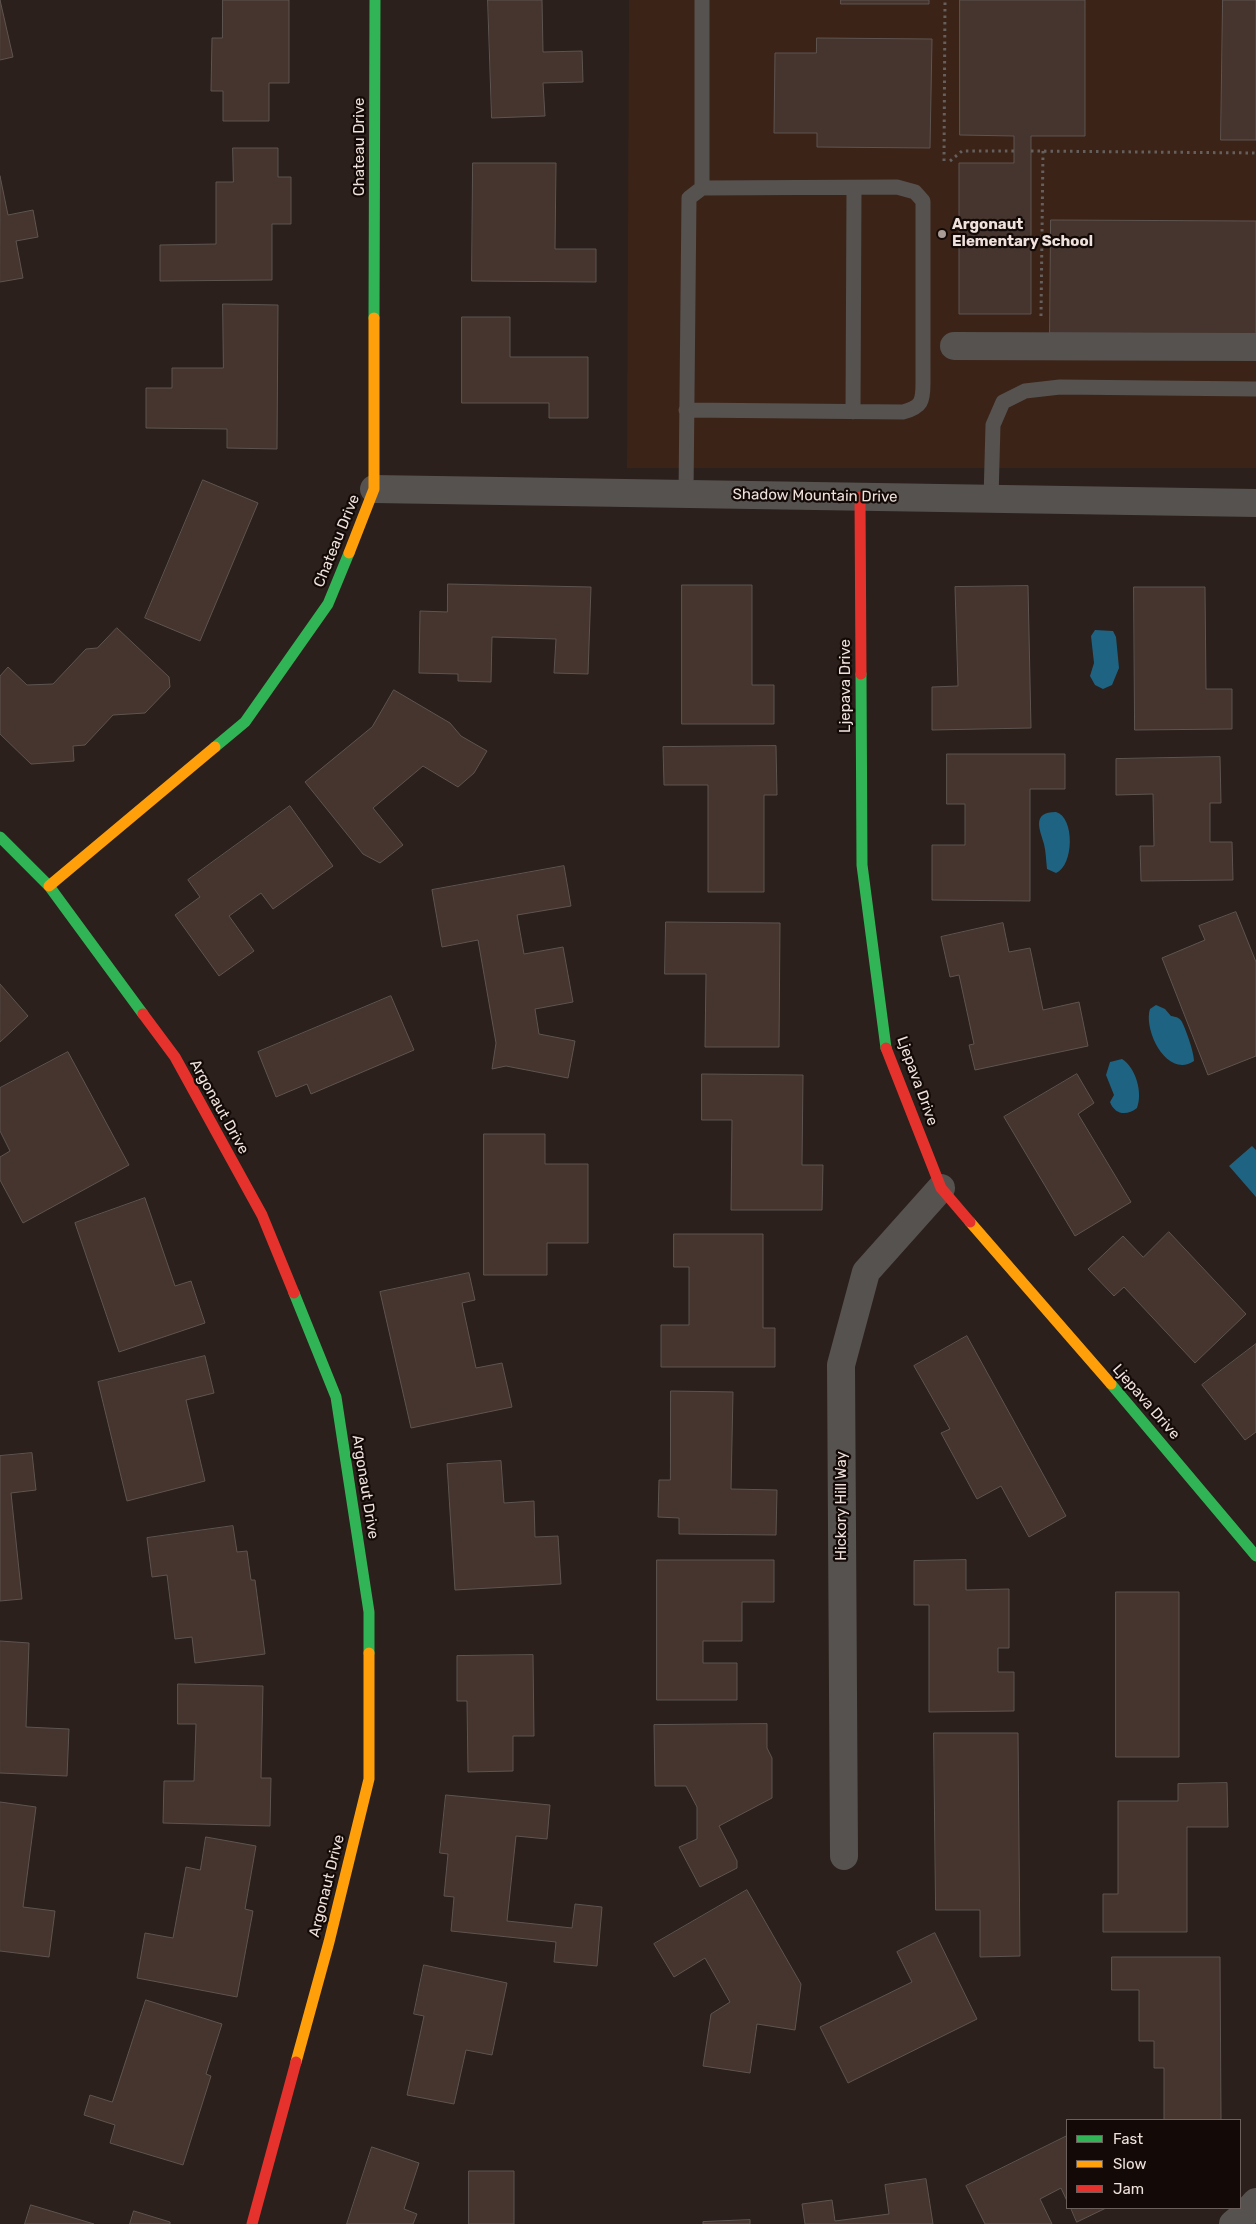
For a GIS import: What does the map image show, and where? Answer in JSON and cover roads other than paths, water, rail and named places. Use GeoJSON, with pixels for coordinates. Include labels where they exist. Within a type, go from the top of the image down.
{"type":"FeatureCollection","features":[{"type":"Feature","properties":{"kind":"street","name":"Chateau Drive"},"geometry":{"type":"LineString","coordinates":[[49,886],[245,722],[328,604],[374,489],[376,0]]}},
{"type":"Feature","properties":{"kind":"street"},"geometry":{"type":"LineString","coordinates":[[954,346],[1256,347]]}},
{"type":"Feature","properties":{"kind":"street","name":"Shadow Mountain Drive"},"geometry":{"type":"LineString","coordinates":[[374,489],[1256,503]]}},
{"type":"Feature","properties":{"kind":"street","name":"Ljepava Drive"},"geometry":{"type":"LineString","coordinates":[[860,497],[862,865],[886,1048],[941,1188],[1167,1449],[1256,1556]]}},
{"type":"Feature","properties":{"kind":"street","name":"Argonaut Drive"},"geometry":{"type":"LineString","coordinates":[[0,837],[49,886],[175,1057],[262,1215],[336,1397],[369,1612],[369,1779],[329,1942],[252,2224]]}},
{"type":"Feature","properties":{"kind":"street","name":"Hickory Hill Way"},"geometry":{"type":"LineString","coordinates":[[844,1856],[841,1365],[866,1272],[941,1188]]}},
{"type":"Feature","properties":{"kind":"street"},"geometry":{"type":"LineString","coordinates":[[1233,2224],[1256,2202]]}},
{"type":"Feature","properties":{"kind":"lane"},"geometry":{"type":"LineString","coordinates":[[702,0],[702,188]]}},
{"type":"Feature","properties":{"kind":"lane"},"geometry":{"type":"LineString","coordinates":[[686,410],[903,412],[915,409],[923,399],[924,383],[923,201],[915,192],[898,187],[702,188],[689,198],[686,410],[686,494]]}},
{"type":"Feature","properties":{"kind":"lane"},"geometry":{"type":"LineString","coordinates":[[854,188],[854,412]]}},
{"type":"Feature","properties":{"kind":"lane"},"geometry":{"type":"LineString","coordinates":[[991,499],[993,425],[1003,402],[1025,391],[1060,387],[1256,389]]}},
{"type":"Feature","properties":{"kind":"water"},"geometry":{"type":"Polygon","coordinates":[[[1095,630],[1113,631],[1116,637],[1119,668],[1112,685],[1103,689],[1095,685],[1090,676],[1094,663],[1091,636],[1095,630]]]}},
{"type":"Feature","properties":{"kind":"water"},"geometry":{"type":"Polygon","coordinates":[[[1056,812],[1067,823],[1070,842],[1066,861],[1062,869],[1056,873],[1047,869],[1045,847],[1039,823],[1043,815],[1056,812]]]}},
{"type":"Feature","properties":{"kind":"water"},"geometry":{"type":"Polygon","coordinates":[[[1156,1005],[1165,1009],[1171,1016],[1179,1018],[1182,1022],[1188,1035],[1194,1061],[1184,1065],[1175,1063],[1166,1058],[1159,1050],[1150,1029],[1149,1018],[1150,1009],[1156,1005]]]}},
{"type":"Feature","properties":{"kind":"water"},"geometry":{"type":"Polygon","coordinates":[[[1122,1059],[1131,1068],[1139,1088],[1137,1108],[1125,1113],[1115,1110],[1110,1102],[1114,1095],[1106,1075],[1110,1062],[1122,1059]]]}},
{"type":"Feature","properties":{"kind":"water"},"geometry":{"type":"Polygon","coordinates":[[[1252,1146],[1256,1150],[1256,1197],[1229,1166],[1252,1146]]]}},
{"type":"Feature","properties":{"kind":"place","name":"Argonaut Elementary School"},"geometry":{"type":"Point","coordinates":[942,234]}}]}
